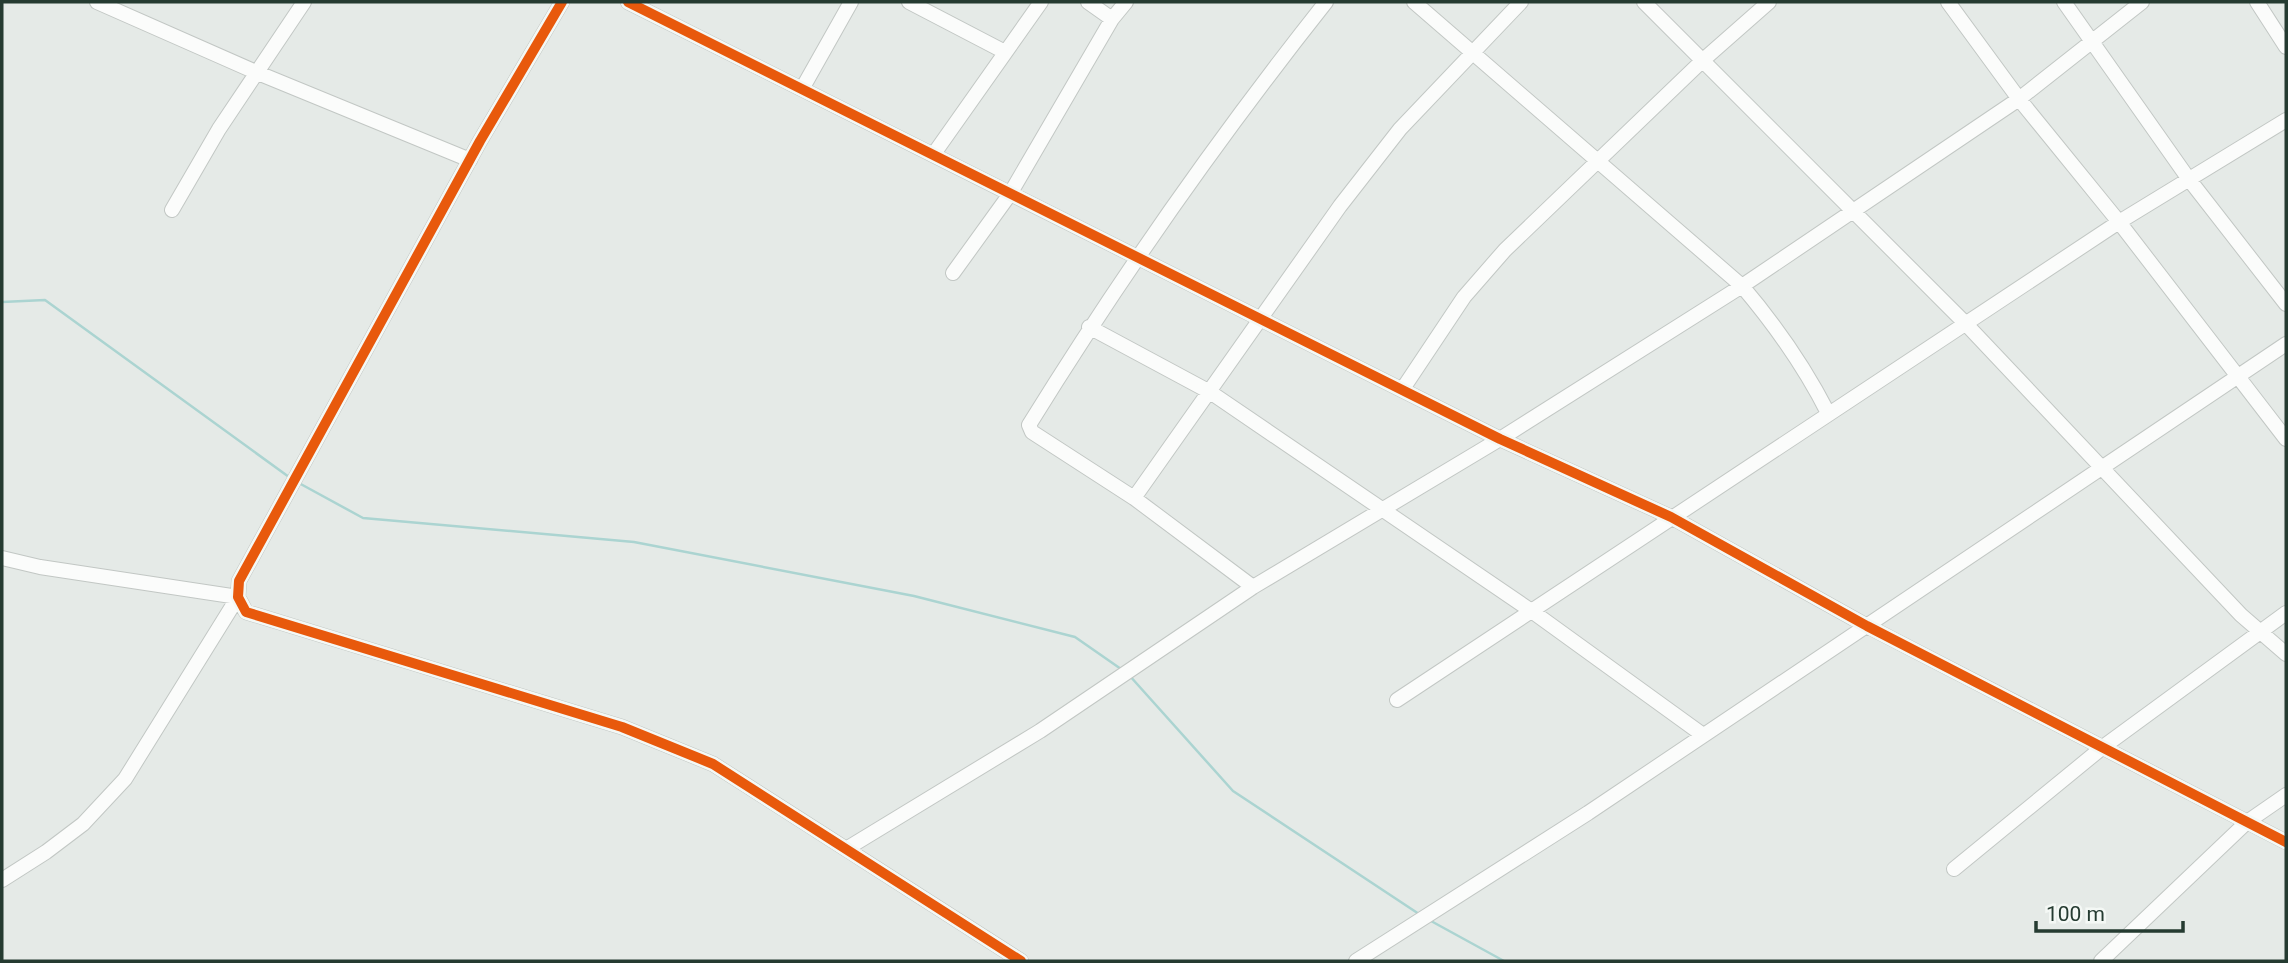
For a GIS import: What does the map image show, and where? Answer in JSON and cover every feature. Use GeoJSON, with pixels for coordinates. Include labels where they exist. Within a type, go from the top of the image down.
{"type":"FeatureCollection","features":[{"type":"Feature","properties":{"kind":"street"},"geometry":{"type":"LineString","coordinates":[[97,2],[258,74],[470,160]]}},
{"type":"Feature","properties":{"kind":"street"},"geometry":{"type":"LineString","coordinates":[[172,210],[219,129],[304,2]]}},
{"type":"Feature","properties":{"kind":"street"},"geometry":{"type":"LineString","coordinates":[[2,880],[83,824],[125,779],[238,597],[239,581],[470,160],[562,2]]}},
{"type":"Feature","properties":{"kind":"street"},"geometry":{"type":"LineString","coordinates":[[628,2],[1500,439],[1671,517],[1867,626],[2286,842]]}},
{"type":"Feature","properties":{"kind":"street"},"geometry":{"type":"LineString","coordinates":[[802,89],[851,2]]}},
{"type":"Feature","properties":{"kind":"street"},"geometry":{"type":"LineString","coordinates":[[909,2],[1005,52]]}},
{"type":"Feature","properties":{"kind":"street"},"geometry":{"type":"LineString","coordinates":[[933,155],[1041,2]]}},
{"type":"Feature","properties":{"kind":"street"},"geometry":{"type":"LineString","coordinates":[[1088,2],[1112,19]]}},
{"type":"Feature","properties":{"kind":"street"},"geometry":{"type":"LineString","coordinates":[[953,273],[1010,194],[1112,19],[1126,2]]}},
{"type":"Feature","properties":{"kind":"street"},"geometry":{"type":"LineString","coordinates":[[1253,586],[1134,498],[1030,428],[1089,327],[1137,257],[1250,98],[1325,2]]}},
{"type":"Feature","properties":{"kind":"street"},"geometry":{"type":"LineString","coordinates":[[1415,2],[1742,286],[1774,324],[1804,367],[1828,413]]}},
{"type":"Feature","properties":{"kind":"street"},"geometry":{"type":"LineString","coordinates":[[1134,498],[1340,206],[1399,129],[1470,52],[1521,2]]}},
{"type":"Feature","properties":{"kind":"street"},"geometry":{"type":"LineString","coordinates":[[1644,2],[1965,323],[2241,615],[2263,631],[2286,654]]}},
{"type":"Feature","properties":{"kind":"street"},"geometry":{"type":"LineString","coordinates":[[1402,390],[1464,297],[1497,260],[1702,61],[1769,2]]}},
{"type":"Feature","properties":{"kind":"street"},"geometry":{"type":"LineString","coordinates":[[1948,2],[2019,99],[2119,222],[2286,439]]}},
{"type":"Feature","properties":{"kind":"street"},"geometry":{"type":"LineString","coordinates":[[2064,2],[2188,178],[2286,304]]}},
{"type":"Feature","properties":{"kind":"street"},"geometry":{"type":"LineString","coordinates":[[846,849],[1040,732],[1253,586],[1500,439],[1742,286],[2019,99],[2142,2]]}},
{"type":"Feature","properties":{"kind":"street"},"geometry":{"type":"LineString","coordinates":[[2257,2],[2286,47]]}},
{"type":"Feature","properties":{"kind":"street"},"geometry":{"type":"LineString","coordinates":[[1397,700],[2119,222],[2286,120]]}},
{"type":"Feature","properties":{"kind":"street"},"geometry":{"type":"LineString","coordinates":[[1089,327],[1210,392],[1533,612],[1703,736]]}},
{"type":"Feature","properties":{"kind":"street"},"geometry":{"type":"LineString","coordinates":[[1356,961],[1703,736],[2100,466],[2286,344]]}},
{"type":"Feature","properties":{"kind":"street"},"geometry":{"type":"LineString","coordinates":[[2,558],[40,567],[238,597]]}},
{"type":"Feature","properties":{"kind":"street"},"geometry":{"type":"LineString","coordinates":[[238,597],[246,612],[622,727],[713,764],[1021,961]]}},
{"type":"Feature","properties":{"kind":"street"},"geometry":{"type":"LineString","coordinates":[[1954,869],[2103,747],[2286,613]]}},
{"type":"Feature","properties":{"kind":"street"},"geometry":{"type":"LineString","coordinates":[[2101,961],[2247,821],[2286,795]]}},
{"type":"Feature","properties":{"kind":"waterway"},"geometry":{"type":"LineString","coordinates":[[2,302],[45,300],[289,477]]}},
{"type":"Feature","properties":{"kind":"waterway"},"geometry":{"type":"LineString","coordinates":[[297,482],[363,518],[634,542],[914,596],[1075,637],[1121,669]]}},
{"type":"Feature","properties":{"kind":"waterway"},"geometry":{"type":"LineString","coordinates":[[1129,675],[1233,791],[1419,914]]}},
{"type":"Feature","properties":{"kind":"waterway"},"geometry":{"type":"LineString","coordinates":[[1431,921],[1504,961]]}},
{"type":"Feature","properties":{"kind":"cycle path"},"geometry":{"type":"LineString","coordinates":[[562,2],[480,141],[239,581],[238,597],[246,612],[622,727],[713,764],[1021,961]]}},
{"type":"Feature","properties":{"kind":"cycle path"},"geometry":{"type":"LineString","coordinates":[[628,2],[1500,439],[1671,517],[1867,626],[2286,842]]}}]}
